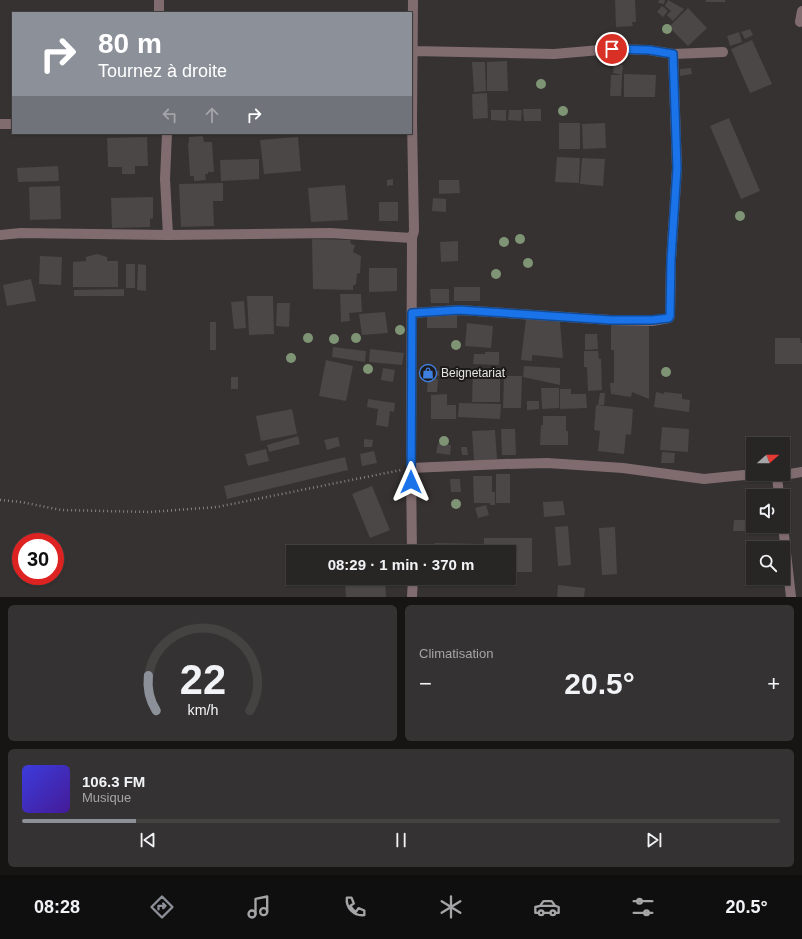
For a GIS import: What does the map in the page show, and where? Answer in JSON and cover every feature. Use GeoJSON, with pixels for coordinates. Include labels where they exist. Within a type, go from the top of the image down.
{"type":"FeatureCollection","features":[{"type":"Feature","properties":{"kind":"street"},"geometry":{"type":"LineString","coordinates":[[159,0],[159,12]]}},
{"type":"Feature","properties":{"kind":"street"},"geometry":{"type":"LineString","coordinates":[[412,545],[412,238],[414,231],[412,121],[413,0]]}},
{"type":"Feature","properties":{"kind":"street"},"geometry":{"type":"LineString","coordinates":[[800,22],[802,11]]}},
{"type":"Feature","properties":{"kind":"street"},"geometry":{"type":"LineString","coordinates":[[412,52],[554,54],[612,49],[649,50],[673,54],[723,52]]}},
{"type":"Feature","properties":{"kind":"street"},"geometry":{"type":"LineString","coordinates":[[412,313],[459,310],[611,320],[652,320],[669,318],[677,168],[673,54]]}},
{"type":"Feature","properties":{"kind":"street"},"geometry":{"type":"LineString","coordinates":[[0,124],[12,124]]}},
{"type":"Feature","properties":{"kind":"street"},"geometry":{"type":"LineString","coordinates":[[167,134],[166,179],[168,235]]}},
{"type":"Feature","properties":{"kind":"street"},"geometry":{"type":"LineString","coordinates":[[0,235],[21,233],[168,235],[330,233],[412,238]]}},
{"type":"Feature","properties":{"kind":"street"},"geometry":{"type":"LineString","coordinates":[[411,468],[547,463],[623,468],[704,479],[746,475]]}},
{"type":"Feature","properties":{"kind":"street"},"geometry":{"type":"LineString","coordinates":[[790,474],[802,472]]}},
{"type":"Feature","properties":{"kind":"street"},"geometry":{"type":"LineString","coordinates":[[784,533],[791,597]]}},
{"type":"Feature","properties":{"kind":"street"},"geometry":{"type":"LineString","coordinates":[[412,597],[413,585]]}},
{"type":"Feature","properties":{"kind":"path"},"geometry":{"type":"LineString","coordinates":[[0,500],[69,510],[150,512],[217,507],[411,468]]}},
{"type":"Feature","properties":{"kind":"building"},"geometry":{"type":"Polygon","coordinates":[[[615,0],[635,0],[636,22],[632,22],[633,26],[616,27],[615,0]]]}},
{"type":"Feature","properties":{"kind":"building"},"geometry":{"type":"Polygon","coordinates":[[[659,0],[665,0],[664,4],[658,3],[659,0]]]}},
{"type":"Feature","properties":{"kind":"building"},"geometry":{"type":"Polygon","coordinates":[[[668,0],[684,9],[673,21],[667,15],[671,11],[665,6],[668,0]]]}},
{"type":"Feature","properties":{"kind":"building"},"geometry":{"type":"Polygon","coordinates":[[[706,0],[725,0],[725,2],[706,2],[706,0]]]}},
{"type":"Feature","properties":{"kind":"building"},"geometry":{"type":"Polygon","coordinates":[[[662,6],[668,11],[663,17],[657,12],[662,6]]]}},
{"type":"Feature","properties":{"kind":"building"},"geometry":{"type":"Polygon","coordinates":[[[688,8],[707,28],[688,46],[669,27],[688,8]]]}},
{"type":"Feature","properties":{"kind":"building"},"geometry":{"type":"Polygon","coordinates":[[[750,29],[753,35],[745,39],[741,32],[750,29]]]}},
{"type":"Feature","properties":{"kind":"building"},"geometry":{"type":"Polygon","coordinates":[[[739,32],[742,42],[730,46],[727,36],[739,32]]]}},
{"type":"Feature","properties":{"kind":"building"},"geometry":{"type":"Polygon","coordinates":[[[752,40],[772,84],[750,93],[731,49],[752,40]]]}},
{"type":"Feature","properties":{"kind":"building"},"geometry":{"type":"Polygon","coordinates":[[[507,61],[508,91],[487,91],[487,62],[507,61]]]}},
{"type":"Feature","properties":{"kind":"building"},"geometry":{"type":"Polygon","coordinates":[[[472,62],[485,62],[486,91],[474,92],[472,62]]]}},
{"type":"Feature","properties":{"kind":"building"},"geometry":{"type":"Polygon","coordinates":[[[614,64],[623,65],[622,75],[613,73],[614,64]]]}},
{"type":"Feature","properties":{"kind":"building"},"geometry":{"type":"Polygon","coordinates":[[[691,68],[692,74],[680,76],[680,69],[691,68]]]}},
{"type":"Feature","properties":{"kind":"building"},"geometry":{"type":"Polygon","coordinates":[[[624,74],[656,75],[655,97],[624,97],[624,74]]]}},
{"type":"Feature","properties":{"kind":"building"},"geometry":{"type":"Polygon","coordinates":[[[611,75],[622,75],[621,96],[610,96],[611,75]]]}},
{"type":"Feature","properties":{"kind":"building"},"geometry":{"type":"Polygon","coordinates":[[[487,93],[488,118],[473,119],[472,94],[487,93]]]}},
{"type":"Feature","properties":{"kind":"building"},"geometry":{"type":"Polygon","coordinates":[[[523,109],[541,109],[541,121],[524,121],[523,109]]]}},
{"type":"Feature","properties":{"kind":"building"},"geometry":{"type":"Polygon","coordinates":[[[491,110],[506,110],[506,121],[491,120],[491,110]]]}},
{"type":"Feature","properties":{"kind":"building"},"geometry":{"type":"Polygon","coordinates":[[[509,110],[522,110],[521,121],[508,120],[509,110]]]}},
{"type":"Feature","properties":{"kind":"building"},"geometry":{"type":"Polygon","coordinates":[[[729,118],[760,191],[741,199],[710,126],[729,118]]]}},
{"type":"Feature","properties":{"kind":"building"},"geometry":{"type":"Polygon","coordinates":[[[559,123],[580,123],[580,149],[559,149],[559,123]]]}},
{"type":"Feature","properties":{"kind":"building"},"geometry":{"type":"Polygon","coordinates":[[[605,123],[606,148],[583,149],[582,124],[605,123]]]}},
{"type":"Feature","properties":{"kind":"building"},"geometry":{"type":"Polygon","coordinates":[[[203,136],[204,142],[212,142],[214,172],[208,172],[208,174],[205,174],[206,180],[194,181],[194,176],[190,176],[189,137],[203,136]]]}},
{"type":"Feature","properties":{"kind":"building"},"geometry":{"type":"Polygon","coordinates":[[[147,137],[148,166],[135,166],[135,174],[122,174],[122,167],[108,167],[107,138],[147,137]]]}},
{"type":"Feature","properties":{"kind":"building"},"geometry":{"type":"Polygon","coordinates":[[[298,137],[301,171],[264,174],[260,140],[298,137]]]}},
{"type":"Feature","properties":{"kind":"building"},"geometry":{"type":"Polygon","coordinates":[[[557,157],[580,158],[579,183],[555,182],[557,157]]]}},
{"type":"Feature","properties":{"kind":"building"},"geometry":{"type":"Polygon","coordinates":[[[582,158],[605,159],[603,186],[580,184],[582,158]]]}},
{"type":"Feature","properties":{"kind":"building"},"geometry":{"type":"Polygon","coordinates":[[[259,159],[259,179],[221,181],[220,160],[259,159]]]}},
{"type":"Feature","properties":{"kind":"building"},"geometry":{"type":"Polygon","coordinates":[[[58,166],[59,181],[18,182],[17,168],[58,166]]]}},
{"type":"Feature","properties":{"kind":"building"},"geometry":{"type":"Polygon","coordinates":[[[393,179],[393,185],[387,186],[387,180],[393,179]]]}},
{"type":"Feature","properties":{"kind":"building"},"geometry":{"type":"Polygon","coordinates":[[[439,180],[459,180],[460,193],[439,194],[439,180]]]}},
{"type":"Feature","properties":{"kind":"building"},"geometry":{"type":"Polygon","coordinates":[[[223,183],[223,201],[213,201],[214,226],[181,227],[179,184],[223,183]]]}},
{"type":"Feature","properties":{"kind":"building"},"geometry":{"type":"Polygon","coordinates":[[[345,185],[348,220],[311,222],[308,188],[345,185]]]}},
{"type":"Feature","properties":{"kind":"building"},"geometry":{"type":"Polygon","coordinates":[[[60,186],[61,219],[30,220],[29,187],[60,186]]]}},
{"type":"Feature","properties":{"kind":"building"},"geometry":{"type":"Polygon","coordinates":[[[153,197],[153,218],[150,219],[150,227],[112,228],[111,198],[153,197]]]}},
{"type":"Feature","properties":{"kind":"building"},"geometry":{"type":"Polygon","coordinates":[[[433,198],[446,199],[446,212],[432,211],[433,198]]]}},
{"type":"Feature","properties":{"kind":"building"},"geometry":{"type":"Polygon","coordinates":[[[379,202],[398,202],[398,221],[379,221],[379,202]]]}},
{"type":"Feature","properties":{"kind":"building"},"geometry":{"type":"Polygon","coordinates":[[[312,239],[350,240],[351,244],[355,245],[353,252],[361,256],[360,273],[357,274],[356,284],[353,286],[353,290],[313,289],[312,239]]]}},
{"type":"Feature","properties":{"kind":"building"},"geometry":{"type":"Polygon","coordinates":[[[458,241],[458,261],[441,262],[440,242],[458,241]]]}},
{"type":"Feature","properties":{"kind":"building"},"geometry":{"type":"Polygon","coordinates":[[[97,254],[107,257],[107,261],[118,261],[118,287],[73,287],[73,262],[86,261],[86,257],[97,254]]]}},
{"type":"Feature","properties":{"kind":"building"},"geometry":{"type":"Polygon","coordinates":[[[40,256],[62,257],[61,285],[39,284],[40,256]]]}},
{"type":"Feature","properties":{"kind":"building"},"geometry":{"type":"Polygon","coordinates":[[[126,264],[135,264],[135,288],[126,288],[126,264]]]}},
{"type":"Feature","properties":{"kind":"building"},"geometry":{"type":"Polygon","coordinates":[[[138,264],[146,265],[146,291],[137,290],[138,264]]]}},
{"type":"Feature","properties":{"kind":"building"},"geometry":{"type":"Polygon","coordinates":[[[369,268],[397,268],[397,291],[369,292],[369,268]]]}},
{"type":"Feature","properties":{"kind":"building"},"geometry":{"type":"Polygon","coordinates":[[[31,279],[36,301],[7,306],[3,285],[31,279]]]}},
{"type":"Feature","properties":{"kind":"building"},"geometry":{"type":"Polygon","coordinates":[[[454,287],[480,287],[480,301],[454,301],[454,287]]]}},
{"type":"Feature","properties":{"kind":"building"},"geometry":{"type":"Polygon","coordinates":[[[124,289],[124,296],[74,296],[74,290],[124,289]]]}},
{"type":"Feature","properties":{"kind":"building"},"geometry":{"type":"Polygon","coordinates":[[[430,289],[449,289],[449,303],[431,303],[430,289]]]}},
{"type":"Feature","properties":{"kind":"building"},"geometry":{"type":"Polygon","coordinates":[[[340,294],[361,294],[362,312],[349,313],[350,321],[341,322],[340,294]]]}},
{"type":"Feature","properties":{"kind":"building"},"geometry":{"type":"Polygon","coordinates":[[[247,296],[273,296],[274,334],[249,335],[247,296]]]}},
{"type":"Feature","properties":{"kind":"building"},"geometry":{"type":"Polygon","coordinates":[[[244,301],[246,328],[234,329],[231,302],[244,301]]]}},
{"type":"Feature","properties":{"kind":"building"},"geometry":{"type":"Polygon","coordinates":[[[277,303],[290,303],[289,327],[276,326],[277,303]]]}},
{"type":"Feature","properties":{"kind":"building"},"geometry":{"type":"Polygon","coordinates":[[[457,311],[457,328],[427,328],[427,312],[457,311]]]}},
{"type":"Feature","properties":{"kind":"building"},"geometry":{"type":"Polygon","coordinates":[[[385,312],[388,333],[362,335],[359,314],[385,312]]]}},
{"type":"Feature","properties":{"kind":"building"},"geometry":{"type":"Polygon","coordinates":[[[526,319],[560,322],[563,358],[532,355],[532,361],[521,360],[526,319]]]}},
{"type":"Feature","properties":{"kind":"building"},"geometry":{"type":"Polygon","coordinates":[[[210,322],[216,322],[216,350],[210,350],[210,322]]]}},
{"type":"Feature","properties":{"kind":"building"},"geometry":{"type":"Polygon","coordinates":[[[467,323],[493,326],[491,348],[465,346],[467,323]]]}},
{"type":"Feature","properties":{"kind":"building"},"geometry":{"type":"Polygon","coordinates":[[[611,325],[649,325],[649,399],[632,392],[631,397],[611,394],[610,383],[614,383],[614,350],[611,350],[611,325]]]}},
{"type":"Feature","properties":{"kind":"building"},"geometry":{"type":"Polygon","coordinates":[[[585,334],[597,334],[598,349],[585,350],[585,334]]]}},
{"type":"Feature","properties":{"kind":"building"},"geometry":{"type":"Polygon","coordinates":[[[775,338],[800,338],[802,343],[802,364],[775,364],[775,338]]]}},
{"type":"Feature","properties":{"kind":"building"},"geometry":{"type":"Polygon","coordinates":[[[333,347],[366,351],[365,362],[332,357],[333,347]]]}},
{"type":"Feature","properties":{"kind":"building"},"geometry":{"type":"Polygon","coordinates":[[[370,349],[404,353],[402,365],[369,362],[370,349]]]}},
{"type":"Feature","properties":{"kind":"building"},"geometry":{"type":"Polygon","coordinates":[[[584,351],[598,351],[599,359],[601,359],[602,390],[588,391],[587,367],[584,367],[584,351]]]}},
{"type":"Feature","properties":{"kind":"building"},"geometry":{"type":"Polygon","coordinates":[[[485,352],[499,352],[499,365],[473,364],[474,354],[485,354],[485,352]]]}},
{"type":"Feature","properties":{"kind":"building"},"geometry":{"type":"Polygon","coordinates":[[[326,360],[353,366],[346,401],[319,396],[326,360]]]}},
{"type":"Feature","properties":{"kind":"building"},"geometry":{"type":"Polygon","coordinates":[[[524,366],[560,368],[560,385],[523,377],[524,366]]]}},
{"type":"Feature","properties":{"kind":"building"},"geometry":{"type":"Polygon","coordinates":[[[383,368],[395,370],[393,382],[381,380],[383,368]]]}},
{"type":"Feature","properties":{"kind":"building"},"geometry":{"type":"Polygon","coordinates":[[[473,369],[500,370],[500,402],[472,402],[473,369]]]}},
{"type":"Feature","properties":{"kind":"building"},"geometry":{"type":"Polygon","coordinates":[[[428,371],[439,371],[439,376],[435,376],[435,378],[428,377],[428,371]]]}},
{"type":"Feature","properties":{"kind":"building"},"geometry":{"type":"Polygon","coordinates":[[[504,376],[522,376],[521,408],[503,408],[504,376]]]}},
{"type":"Feature","properties":{"kind":"building"},"geometry":{"type":"Polygon","coordinates":[[[231,377],[238,377],[238,389],[231,389],[231,377]]]}},
{"type":"Feature","properties":{"kind":"building"},"geometry":{"type":"Polygon","coordinates":[[[428,378],[438,379],[437,392],[427,392],[428,378]]]}},
{"type":"Feature","properties":{"kind":"building"},"geometry":{"type":"Polygon","coordinates":[[[541,388],[559,388],[559,408],[542,409],[541,388]]]}},
{"type":"Feature","properties":{"kind":"building"},"geometry":{"type":"Polygon","coordinates":[[[560,389],[571,389],[571,394],[586,394],[587,408],[560,409],[560,389]]]}},
{"type":"Feature","properties":{"kind":"building"},"geometry":{"type":"Polygon","coordinates":[[[656,392],[664,394],[664,392],[682,394],[682,399],[690,400],[689,412],[654,407],[656,392]]]}},
{"type":"Feature","properties":{"kind":"building"},"geometry":{"type":"Polygon","coordinates":[[[600,393],[605,393],[604,405],[598,405],[600,393]]]}},
{"type":"Feature","properties":{"kind":"building"},"geometry":{"type":"Polygon","coordinates":[[[447,394],[447,405],[456,405],[456,419],[431,419],[431,395],[447,394]]]}},
{"type":"Feature","properties":{"kind":"building"},"geometry":{"type":"Polygon","coordinates":[[[368,399],[395,403],[394,412],[390,411],[388,427],[376,425],[378,409],[367,407],[368,399]]]}},
{"type":"Feature","properties":{"kind":"building"},"geometry":{"type":"Polygon","coordinates":[[[527,401],[539,401],[539,409],[527,410],[527,401]]]}},
{"type":"Feature","properties":{"kind":"building"},"geometry":{"type":"Polygon","coordinates":[[[459,403],[501,404],[500,419],[458,417],[459,403]]]}},
{"type":"Feature","properties":{"kind":"building"},"geometry":{"type":"Polygon","coordinates":[[[596,405],[633,409],[631,435],[626,434],[624,454],[598,451],[600,431],[594,430],[596,405]]]}},
{"type":"Feature","properties":{"kind":"building"},"geometry":{"type":"Polygon","coordinates":[[[292,409],[297,434],[261,441],[256,416],[292,409]]]}},
{"type":"Feature","properties":{"kind":"building"},"geometry":{"type":"Polygon","coordinates":[[[543,416],[566,416],[568,445],[540,445],[543,416]]]}},
{"type":"Feature","properties":{"kind":"building"},"geometry":{"type":"Polygon","coordinates":[[[662,427],[689,429],[688,452],[660,450],[662,427]]]}},
{"type":"Feature","properties":{"kind":"building"},"geometry":{"type":"Polygon","coordinates":[[[501,429],[515,429],[516,455],[502,455],[501,429]]]}},
{"type":"Feature","properties":{"kind":"building"},"geometry":{"type":"Polygon","coordinates":[[[495,430],[497,459],[474,461],[472,431],[495,430]]]}},
{"type":"Feature","properties":{"kind":"building"},"geometry":{"type":"Polygon","coordinates":[[[298,436],[300,444],[269,452],[267,445],[298,436]]]}},
{"type":"Feature","properties":{"kind":"building"},"geometry":{"type":"Polygon","coordinates":[[[338,437],[340,446],[327,450],[324,440],[338,437]]]}},
{"type":"Feature","properties":{"kind":"building"},"geometry":{"type":"Polygon","coordinates":[[[364,439],[373,440],[372,447],[364,447],[364,439]]]}},
{"type":"Feature","properties":{"kind":"building"},"geometry":{"type":"Polygon","coordinates":[[[438,443],[451,445],[450,455],[436,453],[438,443]]]}},
{"type":"Feature","properties":{"kind":"building"},"geometry":{"type":"Polygon","coordinates":[[[461,447],[467,447],[468,455],[462,455],[461,447]]]}},
{"type":"Feature","properties":{"kind":"building"},"geometry":{"type":"Polygon","coordinates":[[[266,449],[269,461],[248,466],[245,454],[266,449]]]}},
{"type":"Feature","properties":{"kind":"building"},"geometry":{"type":"Polygon","coordinates":[[[374,451],[377,463],[362,466],[360,454],[374,451]]]}},
{"type":"Feature","properties":{"kind":"building"},"geometry":{"type":"Polygon","coordinates":[[[662,452],[675,453],[674,463],[661,463],[662,452]]]}},
{"type":"Feature","properties":{"kind":"building"},"geometry":{"type":"Polygon","coordinates":[[[345,457],[348,470],[227,499],[224,486],[345,457]]]}},
{"type":"Feature","properties":{"kind":"building"},"geometry":{"type":"Polygon","coordinates":[[[496,474],[510,474],[510,503],[496,503],[496,474]]]}},
{"type":"Feature","properties":{"kind":"building"},"geometry":{"type":"Polygon","coordinates":[[[473,476],[492,476],[492,492],[495,492],[495,505],[490,505],[490,503],[474,503],[473,476]]]}},
{"type":"Feature","properties":{"kind":"building"},"geometry":{"type":"Polygon","coordinates":[[[450,479],[460,479],[461,492],[451,492],[450,479]]]}},
{"type":"Feature","properties":{"kind":"building"},"geometry":{"type":"Polygon","coordinates":[[[372,486],[390,530],[370,538],[352,494],[372,486]]]}},
{"type":"Feature","properties":{"kind":"building"},"geometry":{"type":"Polygon","coordinates":[[[563,501],[565,515],[544,517],[543,502],[563,501]]]}},
{"type":"Feature","properties":{"kind":"building"},"geometry":{"type":"Polygon","coordinates":[[[486,505],[489,515],[478,518],[475,508],[486,505]]]}},
{"type":"Feature","properties":{"kind":"building"},"geometry":{"type":"Polygon","coordinates":[[[734,520],[746,520],[746,531],[733,531],[734,520]]]}},
{"type":"Feature","properties":{"kind":"building"},"geometry":{"type":"Polygon","coordinates":[[[568,526],[571,565],[558,566],[555,527],[568,526]]]}},
{"type":"Feature","properties":{"kind":"building"},"geometry":{"type":"Polygon","coordinates":[[[615,527],[617,574],[602,575],[599,528],[615,527]]]}},
{"type":"Feature","properties":{"kind":"building"},"geometry":{"type":"Polygon","coordinates":[[[484,538],[532,538],[532,572],[516,572],[516,545],[484,545],[484,538]]]}},
{"type":"Feature","properties":{"kind":"building"},"geometry":{"type":"Polygon","coordinates":[[[435,543],[481,544],[481,545],[435,545],[435,543]]]}},
{"type":"Feature","properties":{"kind":"building"},"geometry":{"type":"Polygon","coordinates":[[[345,585],[385,585],[386,597],[346,597],[345,585]]]}},
{"type":"Feature","properties":{"kind":"building"},"geometry":{"type":"Polygon","coordinates":[[[558,585],[585,588],[584,597],[557,597],[558,585]]]}},
{"type":"Feature","properties":{"kind":"place","name":"Beignetariat"},"geometry":{"type":"Point","coordinates":[428,373]}},
{"type":"Feature","properties":{"kind":"route"},"geometry":{"type":"LineString","coordinates":[[411,482],[412,313],[459,310],[611,320],[652,320],[669,318],[670,316],[671,260],[677,168],[673,54],[649,50],[612,49]]}}]}
